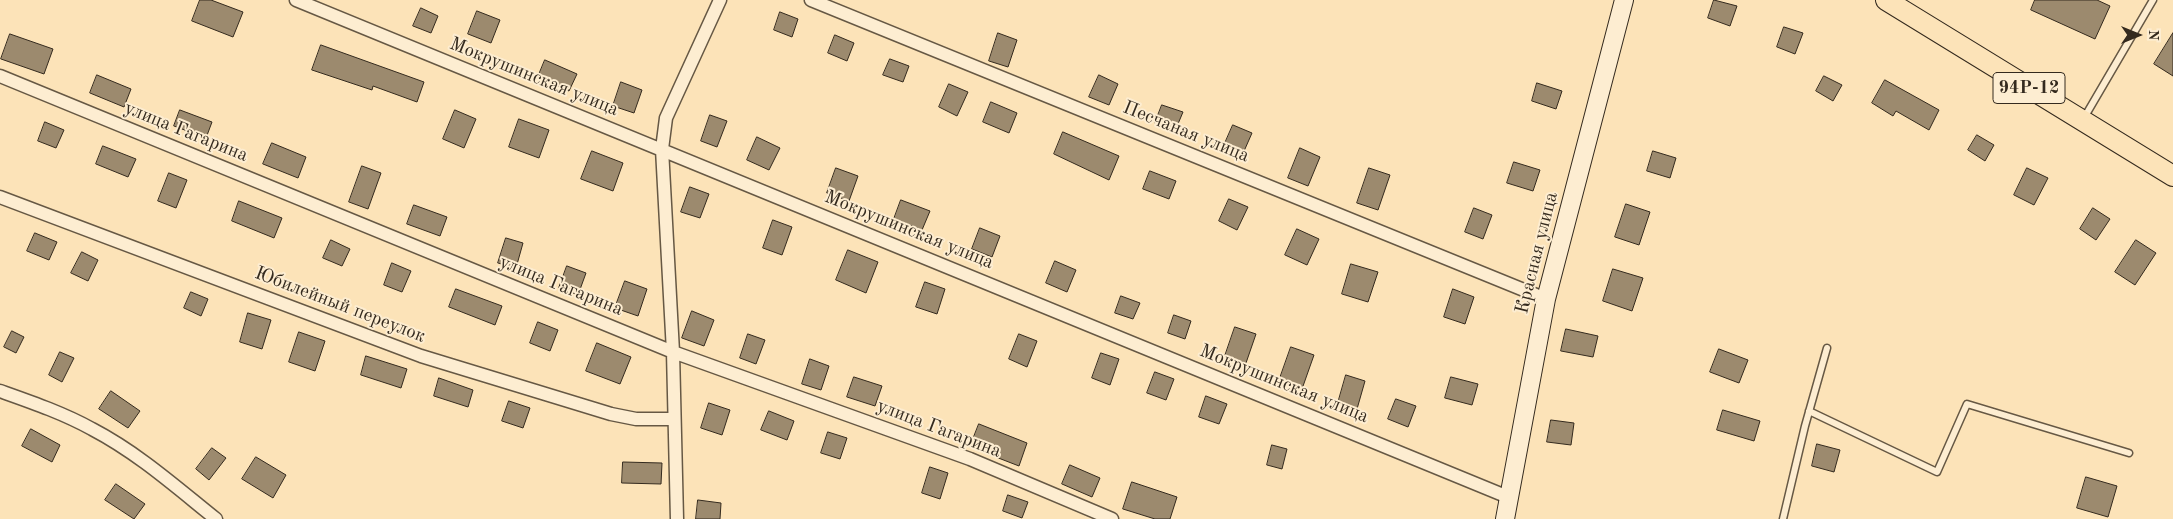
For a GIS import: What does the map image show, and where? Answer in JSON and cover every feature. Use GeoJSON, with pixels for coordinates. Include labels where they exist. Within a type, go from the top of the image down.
{"type":"FeatureCollection","features":[{"type":"Feature","properties":{"kind":"main road","name":"94Р-12"},"geometry":{"type":"LineString","coordinates":[[1886,0],[2173,176]]}},
{"type":"Feature","properties":{"kind":"street","name":"Мокрушинская улица"},"geometry":{"type":"LineString","coordinates":[[296,0],[1508,497]]}},
{"type":"Feature","properties":{"kind":"street"},"geometry":{"type":"LineString","coordinates":[[677,519],[672,352],[662,149],[666,118],[720,0]]}},
{"type":"Feature","properties":{"kind":"street","name":"Песчаная улица"},"geometry":{"type":"LineString","coordinates":[[811,0],[1546,299]]}},
{"type":"Feature","properties":{"kind":"street","name":"Красная улица"},"geometry":{"type":"LineString","coordinates":[[1505,519],[1546,299],[1624,0]]}},
{"type":"Feature","properties":{"kind":"street","name":"улица Гагарина"},"geometry":{"type":"LineString","coordinates":[[0,76],[672,352],[970,459],[1112,519]]}},
{"type":"Feature","properties":{"kind":"street","name":"Юбилейный переулок"},"geometry":{"type":"LineString","coordinates":[[0,197],[421,356],[611,414],[636,420],[674,420]]}},
{"type":"Feature","properties":{"kind":"street"},"geometry":{"type":"LineString","coordinates":[[0,391],[46,408],[100,434],[152,467],[216,519]]}},
{"type":"Feature","properties":{"kind":"lane"},"geometry":{"type":"LineString","coordinates":[[2083,120],[2153,0]]}},
{"type":"Feature","properties":{"kind":"lane"},"geometry":{"type":"LineString","coordinates":[[1783,519],[1809,410],[1827,348]]}},
{"type":"Feature","properties":{"kind":"lane"},"geometry":{"type":"LineString","coordinates":[[1809,410],[1937,472],[1968,404],[2129,454]]}},
{"type":"Feature","properties":{"kind":"building"},"geometry":{"type":"Polygon","coordinates":[[[200,0],[211,0],[243,12],[233,37],[192,21],[200,0]]]}},
{"type":"Feature","properties":{"kind":"building"},"geometry":{"type":"Polygon","coordinates":[[[1714,0],[1737,6],[1730,26],[1708,18],[1714,0]]]}},
{"type":"Feature","properties":{"kind":"building"},"geometry":{"type":"Polygon","coordinates":[[[2035,0],[2097,0],[2110,6],[2095,39],[2031,10],[2035,0]]]}},
{"type":"Feature","properties":{"kind":"building"},"geometry":{"type":"Polygon","coordinates":[[[421,8],[438,16],[431,33],[413,26],[421,8]]]}},
{"type":"Feature","properties":{"kind":"building"},"geometry":{"type":"Polygon","coordinates":[[[477,11],[500,20],[491,43],[468,34],[477,11]]]}},
{"type":"Feature","properties":{"kind":"building"},"geometry":{"type":"Polygon","coordinates":[[[780,12],[798,19],[792,37],[774,30],[780,12]]]}},
{"type":"Feature","properties":{"kind":"building"},"geometry":{"type":"Polygon","coordinates":[[[1784,27],[1803,33],[1795,54],[1777,47],[1784,27]]]}},
{"type":"Feature","properties":{"kind":"building"},"geometry":{"type":"Polygon","coordinates":[[[998,33],[1017,40],[1008,67],[989,61],[998,33]]]}},
{"type":"Feature","properties":{"kind":"building"},"geometry":{"type":"Polygon","coordinates":[[[2173,33],[2173,76],[2154,64],[2173,33]]]}},
{"type":"Feature","properties":{"kind":"building"},"geometry":{"type":"Polygon","coordinates":[[[10,34],[53,49],[44,74],[1,59],[10,34]]]}},
{"type":"Feature","properties":{"kind":"building"},"geometry":{"type":"Polygon","coordinates":[[[835,35],[854,43],[847,61],[828,53],[835,35]]]}},
{"type":"Feature","properties":{"kind":"building"},"geometry":{"type":"Polygon","coordinates":[[[321,45],[424,82],[417,102],[373,86],[372,90],[312,70],[321,45]]]}},
{"type":"Feature","properties":{"kind":"building"},"geometry":{"type":"Polygon","coordinates":[[[890,59],[909,66],[903,82],[883,75],[890,59]]]}},
{"type":"Feature","properties":{"kind":"building"},"geometry":{"type":"Polygon","coordinates":[[[545,60],[577,74],[569,91],[538,77],[545,60]]]}},
{"type":"Feature","properties":{"kind":"building"},"geometry":{"type":"Polygon","coordinates":[[[97,75],[131,89],[124,107],[90,93],[97,75]]]}},
{"type":"Feature","properties":{"kind":"building"},"geometry":{"type":"Polygon","coordinates":[[[1099,75],[1118,84],[1109,105],[1089,97],[1099,75]]]}},
{"type":"Feature","properties":{"kind":"building"},"geometry":{"type":"Polygon","coordinates":[[[1824,76],[1842,85],[1833,101],[1816,91],[1824,76]]]}},
{"type":"Feature","properties":{"kind":"building"},"geometry":{"type":"Polygon","coordinates":[[[1885,80],[1939,110],[1929,130],[1896,111],[1893,116],[1872,103],[1885,80]]]}},
{"type":"Feature","properties":{"kind":"building"},"geometry":{"type":"Polygon","coordinates":[[[621,82],[642,90],[634,113],[613,106],[621,82]]]}},
{"type":"Feature","properties":{"kind":"building"},"geometry":{"type":"Polygon","coordinates":[[[1537,83],[1562,91],[1556,109],[1532,101],[1537,83]]]}},
{"type":"Feature","properties":{"kind":"building"},"geometry":{"type":"Polygon","coordinates":[[[949,84],[968,92],[957,116],[939,107],[949,84]]]}},
{"type":"Feature","properties":{"kind":"building"},"geometry":{"type":"Polygon","coordinates":[[[991,102],[1017,113],[1009,133],[983,122],[991,102]]]}},
{"type":"Feature","properties":{"kind":"building"},"geometry":{"type":"Polygon","coordinates":[[[1162,105],[1183,112],[1175,131],[1155,123],[1162,105]]]}},
{"type":"Feature","properties":{"kind":"building"},"geometry":{"type":"Polygon","coordinates":[[[180,110],[212,122],[206,138],[174,126],[180,110]]]}},
{"type":"Feature","properties":{"kind":"building"},"geometry":{"type":"Polygon","coordinates":[[[455,110],[476,119],[464,148],[443,139],[455,110]]]}},
{"type":"Feature","properties":{"kind":"building"},"geometry":{"type":"Polygon","coordinates":[[[710,115],[727,121],[717,147],[701,141],[710,115]]]}},
{"type":"Feature","properties":{"kind":"building"},"geometry":{"type":"Polygon","coordinates":[[[519,119],[549,130],[539,158],[509,147],[519,119]]]}},
{"type":"Feature","properties":{"kind":"building"},"geometry":{"type":"Polygon","coordinates":[[[45,122],[64,130],[56,148],[38,141],[45,122]]]}},
{"type":"Feature","properties":{"kind":"building"},"geometry":{"type":"Polygon","coordinates":[[[1233,125],[1252,133],[1241,158],[1222,150],[1233,125]]]}},
{"type":"Feature","properties":{"kind":"building"},"geometry":{"type":"Polygon","coordinates":[[[1063,132],[1119,156],[1109,180],[1054,154],[1063,132]]]}},
{"type":"Feature","properties":{"kind":"building"},"geometry":{"type":"Polygon","coordinates":[[[1977,135],[1994,145],[1985,161],[1968,150],[1977,135]]]}},
{"type":"Feature","properties":{"kind":"building"},"geometry":{"type":"Polygon","coordinates":[[[757,137],[780,148],[769,170],[747,160],[757,137]]]}},
{"type":"Feature","properties":{"kind":"building"},"geometry":{"type":"Polygon","coordinates":[[[272,143],[306,157],[298,178],[263,164],[272,143]]]}},
{"type":"Feature","properties":{"kind":"building"},"geometry":{"type":"Polygon","coordinates":[[[103,146],[136,159],[128,177],[96,164],[103,146]]]}},
{"type":"Feature","properties":{"kind":"building"},"geometry":{"type":"Polygon","coordinates":[[[1300,148],[1320,157],[1308,186],[1288,178],[1300,148]]]}},
{"type":"Feature","properties":{"kind":"building"},"geometry":{"type":"Polygon","coordinates":[[[592,151],[623,163],[613,191],[581,179],[592,151]]]}},
{"type":"Feature","properties":{"kind":"building"},"geometry":{"type":"Polygon","coordinates":[[[1653,151],[1676,158],[1670,178],[1647,171],[1653,151]]]}},
{"type":"Feature","properties":{"kind":"building"},"geometry":{"type":"Polygon","coordinates":[[[1514,162],[1540,170],[1533,191],[1507,183],[1514,162]]]}},
{"type":"Feature","properties":{"kind":"building"},"geometry":{"type":"Polygon","coordinates":[[[362,166],[381,173],[368,209],[349,202],[362,166]]]}},
{"type":"Feature","properties":{"kind":"building"},"geometry":{"type":"Polygon","coordinates":[[[836,168],[858,176],[849,201],[827,193],[836,168]]]}},
{"type":"Feature","properties":{"kind":"building"},"geometry":{"type":"Polygon","coordinates":[[[1369,168],[1390,175],[1378,210],[1357,203],[1369,168]]]}},
{"type":"Feature","properties":{"kind":"building"},"geometry":{"type":"Polygon","coordinates":[[[2027,168],[2048,178],[2034,205],[2014,195],[2027,168]]]}},
{"type":"Feature","properties":{"kind":"building"},"geometry":{"type":"Polygon","coordinates":[[[1150,171],[1176,181],[1169,199],[1143,189],[1150,171]]]}},
{"type":"Feature","properties":{"kind":"building"},"geometry":{"type":"Polygon","coordinates":[[[169,173],[187,180],[176,208],[158,201],[169,173]]]}},
{"type":"Feature","properties":{"kind":"building"},"geometry":{"type":"Polygon","coordinates":[[[690,187],[709,194],[700,218],[681,212],[690,187]]]}},
{"type":"Feature","properties":{"kind":"building"},"geometry":{"type":"Polygon","coordinates":[[[1229,199],[1248,207],[1237,230],[1219,221],[1229,199]]]}},
{"type":"Feature","properties":{"kind":"building"},"geometry":{"type":"Polygon","coordinates":[[[901,200],[930,211],[922,230],[894,219],[901,200]]]}},
{"type":"Feature","properties":{"kind":"building"},"geometry":{"type":"Polygon","coordinates":[[[239,201],[282,218],[274,238],[232,221],[239,201]]]}},
{"type":"Feature","properties":{"kind":"building"},"geometry":{"type":"Polygon","coordinates":[[[1626,204],[1650,212],[1639,245],[1615,237],[1626,204]]]}},
{"type":"Feature","properties":{"kind":"building"},"geometry":{"type":"Polygon","coordinates":[[[414,205],[447,217],[440,236],[407,224],[414,205]]]}},
{"type":"Feature","properties":{"kind":"building"},"geometry":{"type":"Polygon","coordinates":[[[1474,208],[1492,215],[1483,239],[1465,232],[1474,208]]]}},
{"type":"Feature","properties":{"kind":"building"},"geometry":{"type":"Polygon","coordinates":[[[2093,208],[2110,219],[2096,240],[2080,229],[2093,208]]]}},
{"type":"Feature","properties":{"kind":"building"},"geometry":{"type":"Polygon","coordinates":[[[773,220],[792,227],[782,255],[763,248],[773,220]]]}},
{"type":"Feature","properties":{"kind":"building"},"geometry":{"type":"Polygon","coordinates":[[[980,228],[1000,236],[992,257],[972,249],[980,228]]]}},
{"type":"Feature","properties":{"kind":"building"},"geometry":{"type":"Polygon","coordinates":[[[1297,229],[1319,239],[1307,265],[1285,255],[1297,229]]]}},
{"type":"Feature","properties":{"kind":"building"},"geometry":{"type":"Polygon","coordinates":[[[35,233],[57,242],[49,260],[27,251],[35,233]]]}},
{"type":"Feature","properties":{"kind":"building"},"geometry":{"type":"Polygon","coordinates":[[[506,238],[523,243],[516,268],[498,263],[506,238]]]}},
{"type":"Feature","properties":{"kind":"building"},"geometry":{"type":"Polygon","coordinates":[[[331,240],[350,249],[342,266],[323,258],[331,240]]]}},
{"type":"Feature","properties":{"kind":"building"},"geometry":{"type":"Polygon","coordinates":[[[2136,240],[2156,253],[2135,285],[2115,272],[2136,240]]]}},
{"type":"Feature","properties":{"kind":"building"},"geometry":{"type":"Polygon","coordinates":[[[848,250],[878,262],[866,293],[836,280],[848,250]]]}},
{"type":"Feature","properties":{"kind":"building"},"geometry":{"type":"Polygon","coordinates":[[[82,252],[98,260],[88,281],[71,273],[82,252]]]}},
{"type":"Feature","properties":{"kind":"building"},"geometry":{"type":"Polygon","coordinates":[[[1055,261],[1076,270],[1067,292],[1046,283],[1055,261]]]}},
{"type":"Feature","properties":{"kind":"building"},"geometry":{"type":"Polygon","coordinates":[[[392,263],[411,271],[402,292],[384,285],[392,263]]]}},
{"type":"Feature","properties":{"kind":"building"},"geometry":{"type":"Polygon","coordinates":[[[1351,264],[1378,272],[1368,302],[1342,294],[1351,264]]]}},
{"type":"Feature","properties":{"kind":"building"},"geometry":{"type":"Polygon","coordinates":[[[567,266],[586,273],[578,295],[559,288],[567,266]]]}},
{"type":"Feature","properties":{"kind":"building"},"geometry":{"type":"Polygon","coordinates":[[[1613,269],[1643,278],[1632,311],[1603,301],[1613,269]]]}},
{"type":"Feature","properties":{"kind":"building"},"geometry":{"type":"Polygon","coordinates":[[[625,281],[647,289],[638,316],[615,308],[625,281]]]}},
{"type":"Feature","properties":{"kind":"building"},"geometry":{"type":"Polygon","coordinates":[[[925,282],[945,289],[937,314],[916,307],[925,282]]]}},
{"type":"Feature","properties":{"kind":"building"},"geometry":{"type":"Polygon","coordinates":[[[456,289],[502,306],[495,325],[449,307],[456,289]]]}},
{"type":"Feature","properties":{"kind":"building"},"geometry":{"type":"Polygon","coordinates":[[[1453,289],[1474,297],[1465,324],[1444,317],[1453,289]]]}},
{"type":"Feature","properties":{"kind":"building"},"geometry":{"type":"Polygon","coordinates":[[[191,292],[208,299],[201,316],[184,308],[191,292]]]}},
{"type":"Feature","properties":{"kind":"building"},"geometry":{"type":"Polygon","coordinates":[[[1121,296],[1140,303],[1133,319],[1115,313],[1121,296]]]}},
{"type":"Feature","properties":{"kind":"building"},"geometry":{"type":"Polygon","coordinates":[[[692,311],[714,320],[704,346],[682,338],[692,311]]]}},
{"type":"Feature","properties":{"kind":"building"},"geometry":{"type":"Polygon","coordinates":[[[248,313],[271,320],[262,349],[240,342],[248,313]]]}},
{"type":"Feature","properties":{"kind":"building"},"geometry":{"type":"Polygon","coordinates":[[[1174,315],[1191,321],[1185,339],[1168,333],[1174,315]]]}},
{"type":"Feature","properties":{"kind":"building"},"geometry":{"type":"Polygon","coordinates":[[[538,322],[558,330],[550,351],[530,343],[538,322]]]}},
{"type":"Feature","properties":{"kind":"building"},"geometry":{"type":"Polygon","coordinates":[[[1235,327],[1256,334],[1246,363],[1225,356],[1235,327]]]}},
{"type":"Feature","properties":{"kind":"building"},"geometry":{"type":"Polygon","coordinates":[[[1566,329],[1598,336],[1593,357],[1561,351],[1566,329]]]}},
{"type":"Feature","properties":{"kind":"building"},"geometry":{"type":"Polygon","coordinates":[[[12,331],[24,337],[16,353],[4,347],[12,331]]]}},
{"type":"Feature","properties":{"kind":"building"},"geometry":{"type":"Polygon","coordinates":[[[299,332],[325,341],[315,371],[289,362],[299,332]]]}},
{"type":"Feature","properties":{"kind":"building"},"geometry":{"type":"Polygon","coordinates":[[[748,334],[765,340],[756,364],[740,358],[748,334]]]}},
{"type":"Feature","properties":{"kind":"building"},"geometry":{"type":"Polygon","coordinates":[[[1019,334],[1037,341],[1027,367],[1009,359],[1019,334]]]}},
{"type":"Feature","properties":{"kind":"building"},"geometry":{"type":"Polygon","coordinates":[[[597,343],[631,357],[620,384],[586,371],[597,343]]]}},
{"type":"Feature","properties":{"kind":"building"},"geometry":{"type":"Polygon","coordinates":[[[1291,347],[1314,355],[1302,389],[1279,381],[1291,347]]]}},
{"type":"Feature","properties":{"kind":"building"},"geometry":{"type":"Polygon","coordinates":[[[1719,349],[1748,360],[1739,383],[1710,372],[1719,349]]]}},
{"type":"Feature","properties":{"kind":"building"},"geometry":{"type":"Polygon","coordinates":[[[60,352],[74,358],[62,382],[49,375],[60,352]]]}},
{"type":"Feature","properties":{"kind":"building"},"geometry":{"type":"Polygon","coordinates":[[[1101,353],[1119,359],[1110,385],[1092,378],[1101,353]]]}},
{"type":"Feature","properties":{"kind":"building"},"geometry":{"type":"Polygon","coordinates":[[[366,356],[407,369],[401,388],[361,375],[366,356]]]}},
{"type":"Feature","properties":{"kind":"building"},"geometry":{"type":"Polygon","coordinates":[[[810,359],[829,366],[821,390],[802,384],[810,359]]]}},
{"type":"Feature","properties":{"kind":"building"},"geometry":{"type":"Polygon","coordinates":[[[1155,372],[1174,379],[1166,400],[1147,393],[1155,372]]]}},
{"type":"Feature","properties":{"kind":"building"},"geometry":{"type":"Polygon","coordinates":[[[1346,375],[1365,381],[1357,409],[1338,403],[1346,375]]]}},
{"type":"Feature","properties":{"kind":"building"},"geometry":{"type":"Polygon","coordinates":[[[854,377],[882,386],[875,406],[847,397],[854,377]]]}},
{"type":"Feature","properties":{"kind":"building"},"geometry":{"type":"Polygon","coordinates":[[[1451,377],[1478,384],[1472,405],[1445,398],[1451,377]]]}},
{"type":"Feature","properties":{"kind":"building"},"geometry":{"type":"Polygon","coordinates":[[[439,378],[473,390],[468,407],[434,396],[439,378]]]}},
{"type":"Feature","properties":{"kind":"building"},"geometry":{"type":"Polygon","coordinates":[[[111,391],[140,411],[128,428],[99,409],[111,391]]]}},
{"type":"Feature","properties":{"kind":"building"},"geometry":{"type":"Polygon","coordinates":[[[1206,396],[1227,404],[1219,424],[1199,417],[1206,396]]]}},
{"type":"Feature","properties":{"kind":"building"},"geometry":{"type":"Polygon","coordinates":[[[1396,399],[1416,406],[1408,427],[1388,419],[1396,399]]]}},
{"type":"Feature","properties":{"kind":"building"},"geometry":{"type":"Polygon","coordinates":[[[509,401],[530,408],[523,428],[502,421],[509,401]]]}},
{"type":"Feature","properties":{"kind":"building"},"geometry":{"type":"Polygon","coordinates":[[[709,403],[730,410],[722,435],[701,428],[709,403]]]}},
{"type":"Feature","properties":{"kind":"building"},"geometry":{"type":"Polygon","coordinates":[[[1723,410],[1760,421],[1754,441],[1717,430],[1723,410]]]}},
{"type":"Feature","properties":{"kind":"building"},"geometry":{"type":"Polygon","coordinates":[[[769,411],[794,421],[787,440],[761,430],[769,411]]]}},
{"type":"Feature","properties":{"kind":"building"},"geometry":{"type":"Polygon","coordinates":[[[1551,420],[1574,423],[1571,445],[1547,442],[1551,420]]]}},
{"type":"Feature","properties":{"kind":"building"},"geometry":{"type":"Polygon","coordinates":[[[979,424],[1027,443],[1019,466],[970,447],[979,424]]]}},
{"type":"Feature","properties":{"kind":"building"},"geometry":{"type":"Polygon","coordinates":[[[31,429],[60,445],[52,462],[22,446],[31,429]]]}},
{"type":"Feature","properties":{"kind":"building"},"geometry":{"type":"Polygon","coordinates":[[[828,432],[847,438],[840,459],[821,453],[828,432]]]}},
{"type":"Feature","properties":{"kind":"building"},"geometry":{"type":"Polygon","coordinates":[[[1817,444],[1840,450],[1834,472],[1812,466],[1817,444]]]}},
{"type":"Feature","properties":{"kind":"building"},"geometry":{"type":"Polygon","coordinates":[[[1272,445],[1287,449],[1282,469],[1267,465],[1272,445]]]}},
{"type":"Feature","properties":{"kind":"building"},"geometry":{"type":"Polygon","coordinates":[[[212,448],[226,458],[209,480],[196,469],[212,448]]]}},
{"type":"Feature","properties":{"kind":"building"},"geometry":{"type":"Polygon","coordinates":[[[256,457],[286,475],[273,498],[242,479],[256,457]]]}},
{"type":"Feature","properties":{"kind":"building"},"geometry":{"type":"Polygon","coordinates":[[[623,462],[662,463],[661,484],[622,483],[623,462]]]}},
{"type":"Feature","properties":{"kind":"building"},"geometry":{"type":"Polygon","coordinates":[[[1070,465],[1100,478],[1092,497],[1062,484],[1070,465]]]}},
{"type":"Feature","properties":{"kind":"building"},"geometry":{"type":"Polygon","coordinates":[[[930,467],[948,473],[940,499],[922,493],[930,467]]]}},
{"type":"Feature","properties":{"kind":"building"},"geometry":{"type":"Polygon","coordinates":[[[2086,477],[2117,486],[2108,517],[2077,508],[2086,477]]]}},
{"type":"Feature","properties":{"kind":"building"},"geometry":{"type":"Polygon","coordinates":[[[1132,482],[1177,497],[1170,519],[1155,519],[1123,509],[1132,482]]]}},
{"type":"Feature","properties":{"kind":"building"},"geometry":{"type":"Polygon","coordinates":[[[116,484],[145,504],[134,519],[105,500],[116,484]]]}},
{"type":"Feature","properties":{"kind":"building"},"geometry":{"type":"Polygon","coordinates":[[[1008,495],[1028,502],[1022,518],[1003,511],[1008,495]]]}},
{"type":"Feature","properties":{"kind":"building"},"geometry":{"type":"Polygon","coordinates":[[[698,500],[721,503],[720,519],[696,519],[698,500]]]}}]}
